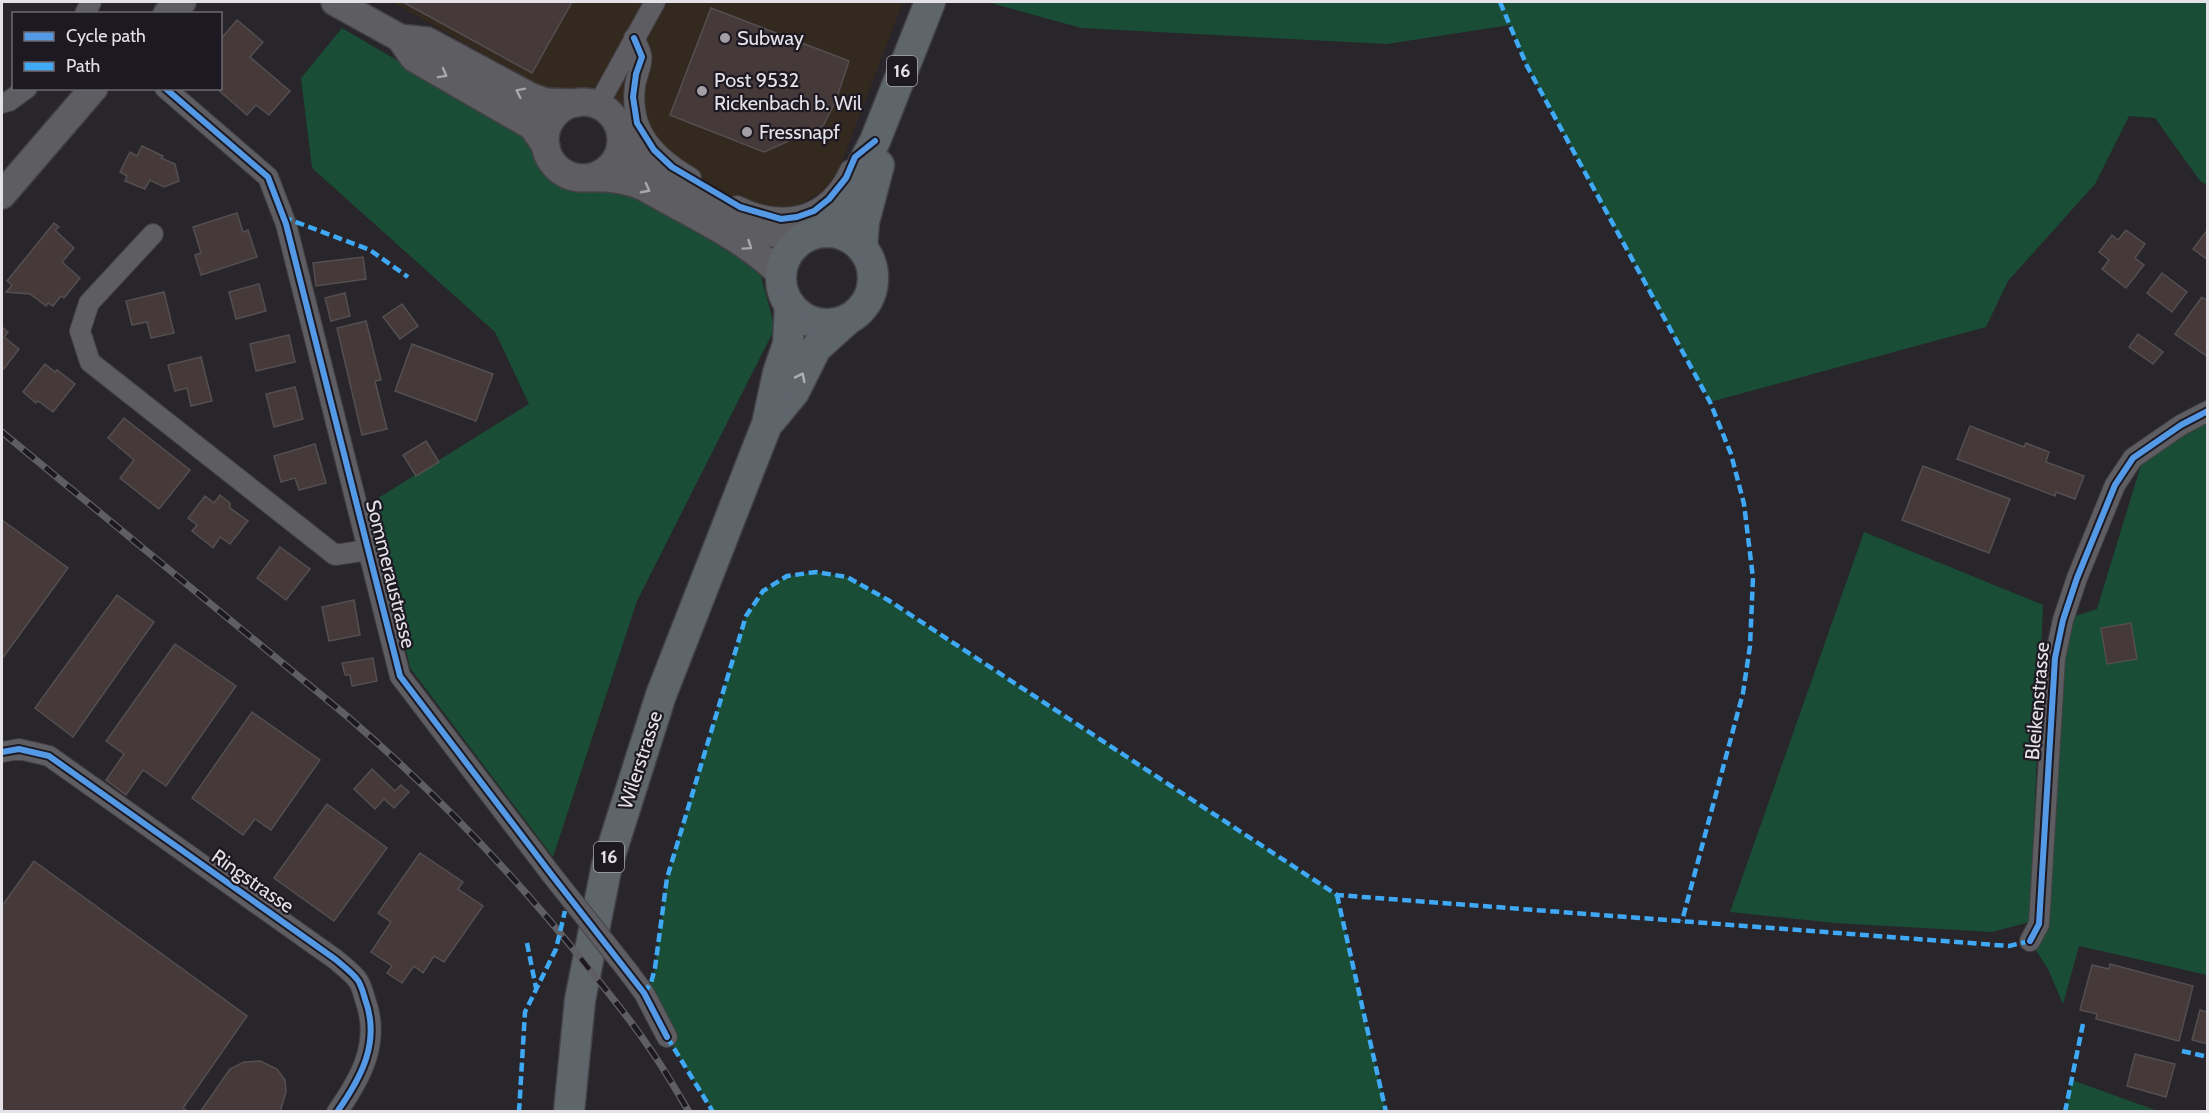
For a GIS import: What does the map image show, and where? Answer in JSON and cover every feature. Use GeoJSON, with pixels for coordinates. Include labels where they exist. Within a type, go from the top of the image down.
{"type":"FeatureCollection","features":[{"type":"Feature","properties":{"kind":"main road"},"geometry":{"type":"LineString","coordinates":[[170,12],[182,2]]}},
{"type":"Feature","properties":{"kind":"main road"},"geometry":{"type":"LineString","coordinates":[[335,2],[400,38],[427,41],[531,97],[546,102],[588,104],[608,111],[640,162],[739,219],[769,232],[814,235],[839,233],[852,238],[862,247],[870,260],[873,287],[864,306],[847,320],[832,324],[816,323],[802,316],[790,305],[785,296],[781,274],[788,254],[814,235]]}},
{"type":"Feature","properties":{"kind":"main road","name":"16"},"geometry":{"type":"LineString","coordinates":[[814,235],[849,198],[875,141],[930,2]]}},
{"type":"Feature","properties":{"kind":"main road"},"geometry":{"type":"LineString","coordinates":[[400,38],[414,58],[532,126],[546,147],[550,160],[559,170],[569,176],[612,177],[630,181],[738,239],[763,256],[781,274]]}},
{"type":"Feature","properties":{"kind":"main road"},"geometry":{"type":"LineString","coordinates":[[2,195],[92,90]]}},
{"type":"Feature","properties":{"kind":"main road"},"geometry":{"type":"LineString","coordinates":[[546,147],[546,133],[554,115],[564,107],[588,104]]}},
{"type":"Feature","properties":{"kind":"main road"},"geometry":{"type":"LineString","coordinates":[[590,178],[602,174],[616,160],[621,147],[621,134]]}},
{"type":"Feature","properties":{"kind":"main road","name":"16"},"geometry":{"type":"LineString","coordinates":[[862,247],[864,222],[880,168],[875,141]]}},
{"type":"Feature","properties":{"kind":"main road","name":"Wilerstrasse"},"geometry":{"type":"LineString","coordinates":[[569,1112],[580,1000],[607,865],[662,695],[767,424],[778,373],[788,344],[790,305]]}},
{"type":"Feature","properties":{"kind":"main road","name":"Wilerstrasse"},"geometry":{"type":"LineString","coordinates":[[767,424],[794,392],[816,348],[847,320]]}},
{"type":"Feature","properties":{"kind":"street"},"geometry":{"type":"LineString","coordinates":[[588,104],[634,38],[655,2]]}},
{"type":"Feature","properties":{"kind":"street"},"geometry":{"type":"LineString","coordinates":[[634,38],[642,57],[636,74],[633,98],[637,123],[642,132],[654,150],[672,167],[740,207],[781,219],[797,217],[814,211],[835,192],[846,178],[855,157],[875,141]]}},
{"type":"Feature","properties":{"kind":"street"},"geometry":{"type":"LineString","coordinates":[[2,103],[9,101],[24,90]]}},
{"type":"Feature","properties":{"kind":"street","name":"Sommeraustrasse"},"geometry":{"type":"LineString","coordinates":[[167,90],[268,177],[286,224],[400,676],[627,970],[644,993],[667,1037]]}},
{"type":"Feature","properties":{"kind":"street","name":"Sommeraustrasse"},"geometry":{"type":"LineString","coordinates":[[153,234],[89,303],[80,332],[90,362],[335,555],[368,550]]}},
{"type":"Feature","properties":{"kind":"street","name":"Bleikenstrasse"},"geometry":{"type":"LineString","coordinates":[[2030,941],[2039,924],[2055,658],[2063,620],[2076,578],[2115,485],[2133,458],[2181,425],[2208,411]]}},
{"type":"Feature","properties":{"kind":"street","name":"Ringstrasse"},"geometry":{"type":"LineString","coordinates":[[2,752],[19,749],[49,756],[335,959],[358,980],[368,1006],[373,1029],[368,1060],[352,1091],[337,1112]]}},
{"type":"Feature","properties":{"kind":"shaded area"},"geometry":{"type":"Polygon","coordinates":[[[392,2],[903,2],[833,185],[793,209],[753,208],[392,2]]]}},
{"type":"Feature","properties":{"kind":"green space"},"geometry":{"type":"Polygon","coordinates":[[[987,2],[2207,2],[2207,185],[2200,181],[2155,118],[2129,116],[2095,184],[2008,281],[1986,327],[1710,402],[1527,66],[1510,25],[1387,44],[1081,28],[987,2]]]}},
{"type":"Feature","properties":{"kind":"green space"},"geometry":{"type":"Polygon","coordinates":[[[342,28],[521,133],[560,182],[629,192],[759,269],[775,328],[637,601],[553,857],[410,668],[372,502],[529,404],[495,332],[312,168],[301,78],[342,28]]]}},
{"type":"Feature","properties":{"kind":"green space"},"geometry":{"type":"Polygon","coordinates":[[[2207,421],[2207,975],[2079,946],[2063,1004],[2048,969],[2030,941],[2063,620],[2097,609],[2147,445],[2207,421]]]}},
{"type":"Feature","properties":{"kind":"green space"},"geometry":{"type":"Polygon","coordinates":[[[1864,532],[2043,605],[2030,922],[1992,932],[1835,923],[1730,912],[1864,532]]]}},
{"type":"Feature","properties":{"kind":"green space"},"geometry":{"type":"Polygon","coordinates":[[[816,572],[847,577],[888,600],[1337,895],[1386,1111],[713,1111],[667,1037],[644,993],[651,983],[655,968],[667,878],[746,616],[763,591],[787,576],[816,572]]]}},
{"type":"Feature","properties":{"kind":"green space"},"geometry":{"type":"Polygon","coordinates":[[[2072,1080],[2158,1111],[2065,1111],[2072,1080]]]}},
{"type":"Feature","properties":{"kind":"building"},"geometry":{"type":"Polygon","coordinates":[[[403,2],[572,2],[532,73],[403,2]]]}},
{"type":"Feature","properties":{"kind":"building"},"geometry":{"type":"Polygon","coordinates":[[[711,8],[849,61],[835,103],[823,126],[764,152],[670,115],[711,8]]]}},
{"type":"Feature","properties":{"kind":"building"},"geometry":{"type":"Polygon","coordinates":[[[237,20],[263,42],[250,57],[290,91],[269,115],[256,105],[247,115],[218,90],[222,90],[222,38],[237,20]]]}},
{"type":"Feature","properties":{"kind":"building"},"geometry":{"type":"Polygon","coordinates":[[[142,146],[175,164],[179,181],[164,187],[150,180],[145,189],[125,181],[127,176],[120,172],[130,152],[137,156],[142,146]]]}},
{"type":"Feature","properties":{"kind":"building"},"geometry":{"type":"Polygon","coordinates":[[[237,213],[243,232],[248,230],[257,257],[201,275],[195,255],[201,253],[193,227],[237,213]]]}},
{"type":"Feature","properties":{"kind":"building"},"geometry":{"type":"Polygon","coordinates":[[[54,223],[59,227],[55,230],[74,248],[62,262],[80,278],[64,298],[61,296],[53,306],[48,303],[46,306],[30,294],[6,292],[12,285],[7,281],[54,223]]]}},
{"type":"Feature","properties":{"kind":"building"},"geometry":{"type":"Polygon","coordinates":[[[2208,229],[2208,260],[2193,249],[2208,229]]]}},
{"type":"Feature","properties":{"kind":"building"},"geometry":{"type":"Polygon","coordinates":[[[2126,230],[2145,244],[2135,258],[2144,265],[2126,288],[2102,269],[2109,260],[2099,252],[2112,235],[2118,240],[2126,230]]]}},
{"type":"Feature","properties":{"kind":"building"},"geometry":{"type":"Polygon","coordinates":[[[363,257],[366,279],[316,286],[313,263],[363,257]]]}},
{"type":"Feature","properties":{"kind":"building"},"geometry":{"type":"Polygon","coordinates":[[[2162,273],[2187,292],[2172,312],[2147,293],[2162,273]]]}},
{"type":"Feature","properties":{"kind":"building"},"geometry":{"type":"Polygon","coordinates":[[[259,284],[266,311],[236,319],[229,292],[259,284]]]}},
{"type":"Feature","properties":{"kind":"building"},"geometry":{"type":"Polygon","coordinates":[[[164,292],[174,333],[151,338],[147,322],[132,325],[126,301],[164,292]]]}},
{"type":"Feature","properties":{"kind":"building"},"geometry":{"type":"Polygon","coordinates":[[[345,293],[350,316],[331,321],[325,298],[345,293]]]}},
{"type":"Feature","properties":{"kind":"building"},"geometry":{"type":"Polygon","coordinates":[[[2202,297],[2208,301],[2208,357],[2175,334],[2202,297]]]}},
{"type":"Feature","properties":{"kind":"building"},"geometry":{"type":"Polygon","coordinates":[[[402,304],[418,326],[400,339],[383,317],[402,304]]]}},
{"type":"Feature","properties":{"kind":"building"},"geometry":{"type":"Polygon","coordinates":[[[366,321],[381,380],[375,381],[387,429],[362,435],[337,328],[366,321]]]}},
{"type":"Feature","properties":{"kind":"building"},"geometry":{"type":"Polygon","coordinates":[[[2,327],[8,332],[4,337],[19,349],[2,371],[2,327]]]}},
{"type":"Feature","properties":{"kind":"building"},"geometry":{"type":"Polygon","coordinates":[[[2138,334],[2163,352],[2153,364],[2129,347],[2138,334]]]}},
{"type":"Feature","properties":{"kind":"building"},"geometry":{"type":"Polygon","coordinates":[[[289,335],[295,362],[256,371],[250,344],[289,335]]]}},
{"type":"Feature","properties":{"kind":"building"},"geometry":{"type":"Polygon","coordinates":[[[412,344],[493,374],[476,421],[395,391],[412,344]]]}},
{"type":"Feature","properties":{"kind":"building"},"geometry":{"type":"Polygon","coordinates":[[[201,357],[212,401],[191,406],[187,388],[175,391],[168,365],[201,357]]]}},
{"type":"Feature","properties":{"kind":"building"},"geometry":{"type":"Polygon","coordinates":[[[45,364],[75,384],[53,412],[38,401],[36,403],[23,392],[45,364]]]}},
{"type":"Feature","properties":{"kind":"building"},"geometry":{"type":"Polygon","coordinates":[[[295,387],[303,419],[274,427],[266,394],[295,387]]]}},
{"type":"Feature","properties":{"kind":"building"},"geometry":{"type":"Polygon","coordinates":[[[124,418],[190,470],[159,509],[120,478],[134,460],[108,438],[124,418]]]}},
{"type":"Feature","properties":{"kind":"building"},"geometry":{"type":"Polygon","coordinates":[[[1970,426],[2024,447],[2026,443],[2049,452],[2046,462],[2084,476],[2075,499],[2056,492],[2055,496],[1957,459],[1970,426]]]}},
{"type":"Feature","properties":{"kind":"building"},"geometry":{"type":"Polygon","coordinates":[[[426,441],[439,462],[416,476],[403,455],[426,441]]]}},
{"type":"Feature","properties":{"kind":"building"},"geometry":{"type":"Polygon","coordinates":[[[315,444],[326,483],[299,490],[295,478],[281,482],[274,456],[315,444]]]}},
{"type":"Feature","properties":{"kind":"building"},"geometry":{"type":"Polygon","coordinates":[[[1923,466],[2010,499],[1989,553],[1902,520],[1923,466]]]}},
{"type":"Feature","properties":{"kind":"building"},"geometry":{"type":"Polygon","coordinates":[[[220,495],[230,503],[230,508],[248,521],[230,544],[220,537],[213,548],[192,531],[197,525],[188,518],[205,496],[214,503],[220,495]]]}},
{"type":"Feature","properties":{"kind":"building"},"geometry":{"type":"Polygon","coordinates":[[[2,520],[68,568],[2,659],[2,520]]]}},
{"type":"Feature","properties":{"kind":"building"},"geometry":{"type":"Polygon","coordinates":[[[280,547],[310,569],[286,600],[257,578],[280,547]]]}},
{"type":"Feature","properties":{"kind":"building"},"geometry":{"type":"Polygon","coordinates":[[[117,595],[154,622],[73,737],[35,708],[117,595]]]}},
{"type":"Feature","properties":{"kind":"building"},"geometry":{"type":"Polygon","coordinates":[[[354,600],[360,635],[329,641],[322,607],[354,600]]]}},
{"type":"Feature","properties":{"kind":"building"},"geometry":{"type":"Polygon","coordinates":[[[2131,623],[2137,659],[2107,664],[2101,628],[2131,623]]]}},
{"type":"Feature","properties":{"kind":"building"},"geometry":{"type":"Polygon","coordinates":[[[175,644],[236,686],[166,786],[143,770],[126,795],[106,780],[124,754],[106,741],[175,644]]]}},
{"type":"Feature","properties":{"kind":"building"},"geometry":{"type":"Polygon","coordinates":[[[373,658],[377,681],[352,686],[350,675],[345,675],[342,663],[373,658]]]}},
{"type":"Feature","properties":{"kind":"building"},"geometry":{"type":"Polygon","coordinates":[[[252,712],[320,760],[271,830],[255,819],[243,835],[192,798],[252,712]]]}},
{"type":"Feature","properties":{"kind":"building"},"geometry":{"type":"Polygon","coordinates":[[[372,769],[395,791],[401,785],[409,792],[394,808],[384,799],[375,809],[354,789],[372,769]]]}},
{"type":"Feature","properties":{"kind":"building"},"geometry":{"type":"Polygon","coordinates":[[[327,804],[387,848],[334,921],[274,878],[327,804]]]}},
{"type":"Feature","properties":{"kind":"building"},"geometry":{"type":"Polygon","coordinates":[[[420,853],[463,882],[458,889],[483,906],[444,962],[434,956],[423,973],[414,966],[402,983],[387,973],[392,966],[371,952],[391,922],[378,913],[420,853]]]}},
{"type":"Feature","properties":{"kind":"building"},"geometry":{"type":"Polygon","coordinates":[[[34,861],[247,1016],[183,1108],[189,1112],[2,1112],[2,906],[34,861]]]}},
{"type":"Feature","properties":{"kind":"building"},"geometry":{"type":"Polygon","coordinates":[[[2110,964],[2193,986],[2179,1041],[2096,1019],[2097,1014],[2080,1010],[2092,965],[2109,969],[2110,964]]]}},
{"type":"Feature","properties":{"kind":"building"},"geometry":{"type":"Polygon","coordinates":[[[2200,1010],[2208,1012],[2208,1044],[2192,1040],[2200,1010]]]}},
{"type":"Feature","properties":{"kind":"building"},"geometry":{"type":"Polygon","coordinates":[[[2135,1054],[2175,1064],[2166,1097],[2127,1086],[2135,1054]]]}},
{"type":"Feature","properties":{"kind":"building"},"geometry":{"type":"Polygon","coordinates":[[[260,1061],[277,1069],[285,1080],[286,1092],[280,1112],[200,1112],[230,1069],[244,1062],[260,1061]]]}},
{"type":"Feature","properties":{"kind":"railway"},"geometry":{"type":"LineString","coordinates":[[2,432],[348,717],[444,806],[505,869],[605,989],[654,1054],[689,1112]]}},
{"type":"Feature","properties":{"kind":"marked path"},"geometry":{"type":"LineString","coordinates":[[1500,2],[1527,66],[1710,402],[1731,454],[1744,504],[1753,578],[1750,646],[1743,693],[1682,921]]}},
{"type":"Feature","properties":{"kind":"marked path"},"geometry":{"type":"LineString","coordinates":[[283,217],[370,250],[408,277]]}},
{"type":"Feature","properties":{"kind":"marked path"},"geometry":{"type":"LineString","coordinates":[[644,993],[651,983],[655,968],[667,878],[746,616],[763,591],[787,576],[816,572],[847,577],[888,600],[1337,895],[2009,946],[2030,941]]}},
{"type":"Feature","properties":{"kind":"marked path"},"geometry":{"type":"LineString","coordinates":[[1337,895],[1386,1112]]}},
{"type":"Feature","properties":{"kind":"marked path"},"geometry":{"type":"LineString","coordinates":[[519,1112],[525,1012],[556,949],[565,911]]}},
{"type":"Feature","properties":{"kind":"marked path"},"geometry":{"type":"LineString","coordinates":[[527,943],[536,988]]}},
{"type":"Feature","properties":{"kind":"marked path"},"geometry":{"type":"LineString","coordinates":[[2065,1112],[2083,1024]]}},
{"type":"Feature","properties":{"kind":"marked path"},"geometry":{"type":"LineString","coordinates":[[667,1037],[713,1112]]}},
{"type":"Feature","properties":{"kind":"marked path"},"geometry":{"type":"LineString","coordinates":[[2182,1051],[2208,1057]]}},
{"type":"Feature","properties":{"kind":"cycle path"},"geometry":{"type":"LineString","coordinates":[[634,38],[642,57],[636,74],[633,97],[637,123],[654,150],[672,167],[740,207],[781,219],[797,217],[814,211],[829,199],[846,178],[855,157],[875,141]]}},
{"type":"Feature","properties":{"kind":"cycle path"},"geometry":{"type":"LineString","coordinates":[[167,90],[268,177],[286,224],[400,676],[644,993],[667,1037]]}},
{"type":"Feature","properties":{"kind":"cycle path"},"geometry":{"type":"LineString","coordinates":[[2030,941],[2039,924],[2055,658],[2063,620],[2077,578],[2115,485],[2133,458],[2181,425],[2208,411]]}},
{"type":"Feature","properties":{"kind":"cycle path"},"geometry":{"type":"LineString","coordinates":[[2,752],[19,749],[49,756],[335,959],[354,975],[362,988],[369,1015],[370,1045],[361,1073],[337,1112]]}},
{"type":"Feature","properties":{"kind":"place","name":"Subway"},"geometry":{"type":"Point","coordinates":[725,38]}},
{"type":"Feature","properties":{"kind":"place","name":"Post 9532 Rickenbach b. Wil"},"geometry":{"type":"Point","coordinates":[702,91]}},
{"type":"Feature","properties":{"kind":"place","name":"Fressnapf"},"geometry":{"type":"Point","coordinates":[747,132]}}]}
